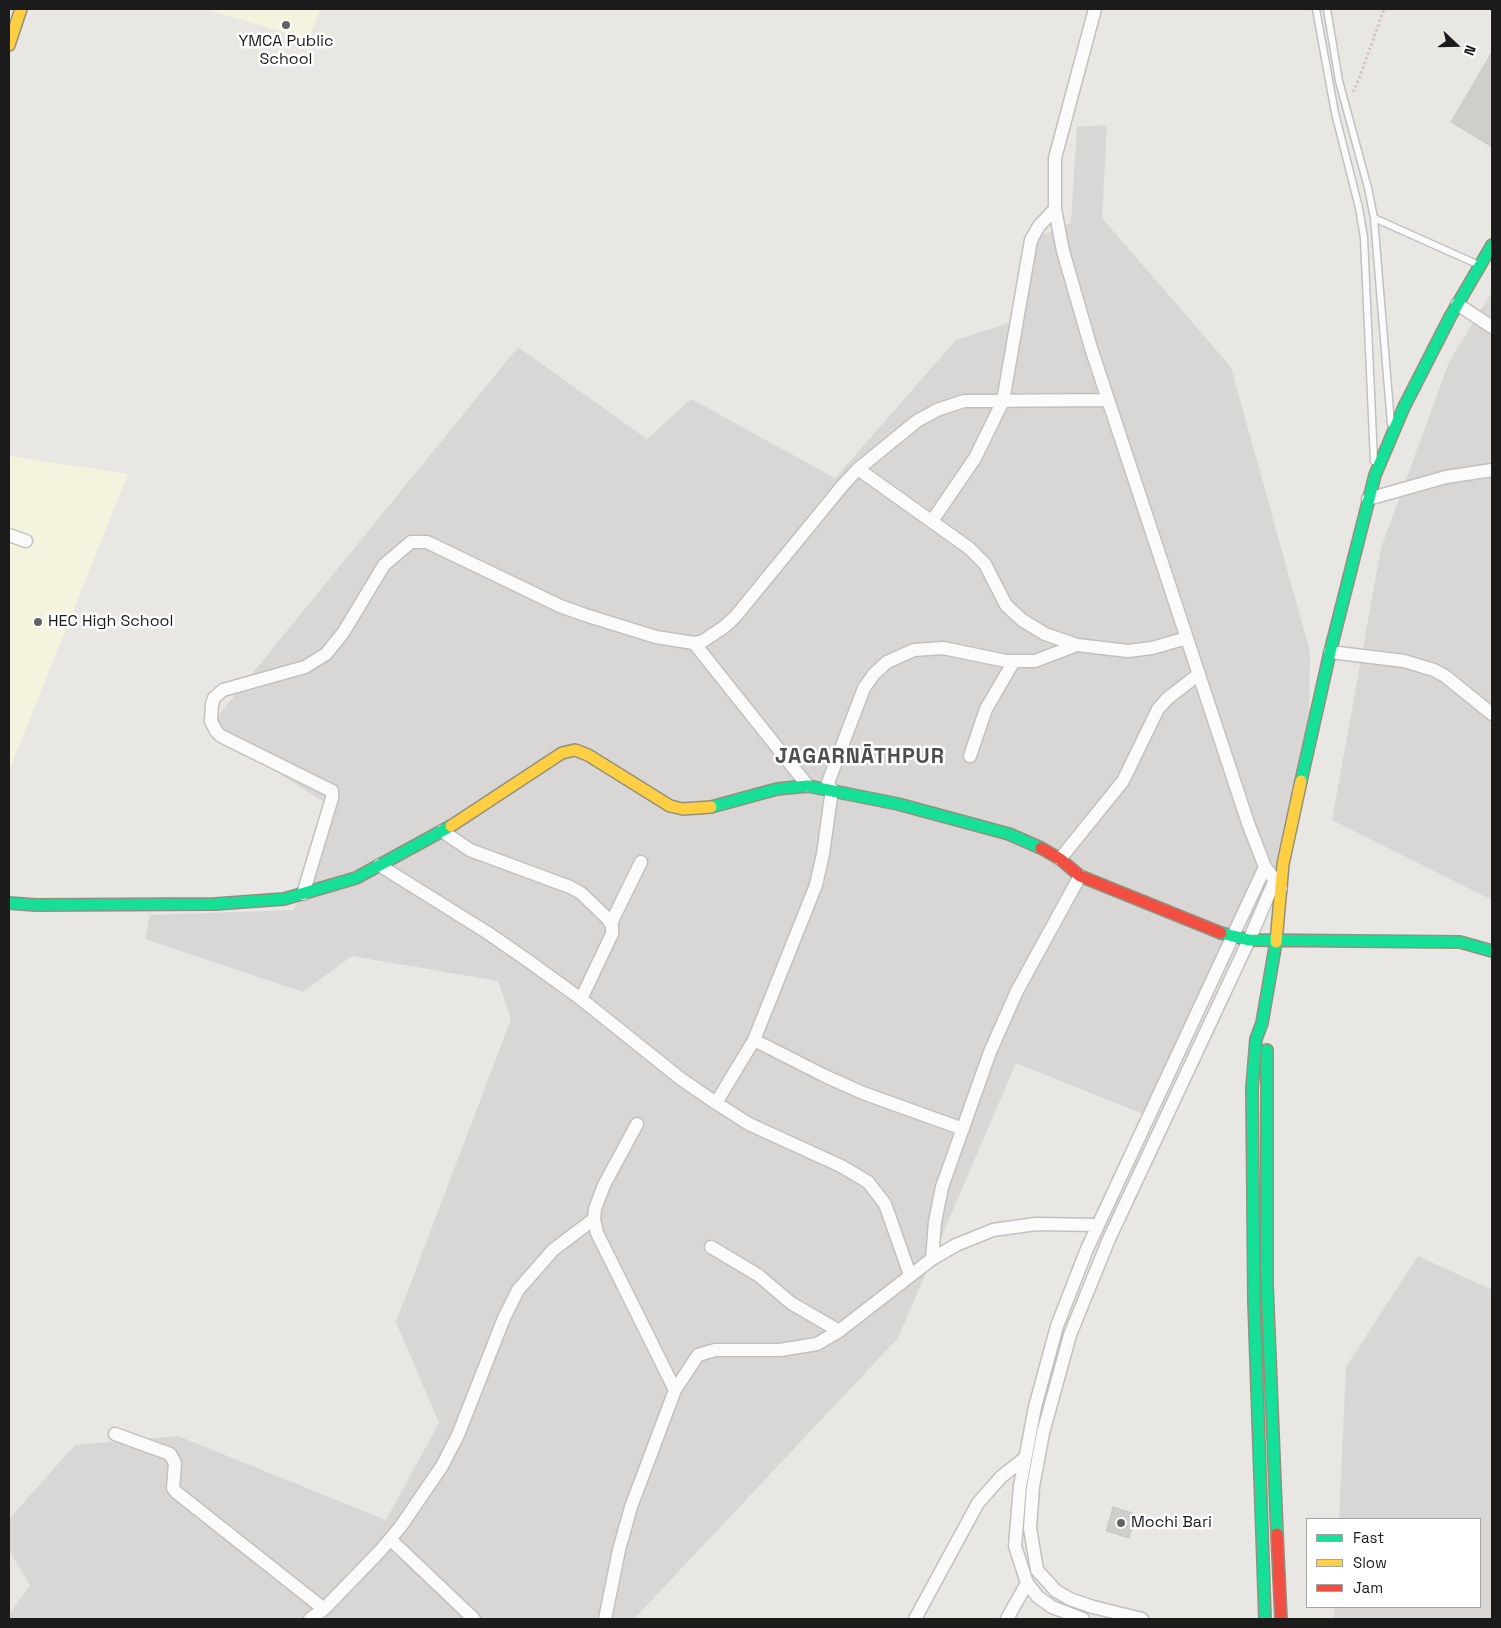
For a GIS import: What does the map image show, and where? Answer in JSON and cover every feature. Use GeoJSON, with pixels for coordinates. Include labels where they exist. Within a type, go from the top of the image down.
{"type":"FeatureCollection","features":[{"type":"Feature","properties":{"kind":"main road"},"geometry":{"type":"LineString","coordinates":[[9,45],[22,9]]}},
{"type":"Feature","properties":{"kind":"main road"},"geometry":{"type":"LineString","coordinates":[[1264,1619],[1252,1159],[1252,1088],[1256,1039],[1262,1023],[1276,941],[1278,884],[1330,652],[1375,475],[1392,434],[1458,304],[1492,245]]}},
{"type":"Feature","properties":{"kind":"main road"},"geometry":{"type":"LineString","coordinates":[[9,903],[36,905],[216,904],[284,899],[303,894],[356,878],[442,831],[562,753],[570,750],[588,755],[634,787],[670,806],[683,809],[715,807],[777,789],[808,786],[898,804],[1009,834],[1031,842],[1060,859],[1080,876],[1232,937],[1276,941],[1460,942],[1492,951]]}},
{"type":"Feature","properties":{"kind":"main road"},"geometry":{"type":"LineString","coordinates":[[1262,1023],[1268,1040],[1265,1075],[1267,1285],[1281,1619]]}},
{"type":"Feature","properties":{"kind":"street"},"geometry":{"type":"LineString","coordinates":[[1095,9],[1056,158],[1055,209],[1063,251],[1108,400],[1248,823],[1265,867],[1278,884],[1249,940],[1109,1239],[1070,1336],[1050,1402],[1034,1487],[1030,1528],[1033,1555],[1037,1570],[1044,1581],[1056,1592],[1070,1599],[1093,1607],[1142,1619]]}},
{"type":"Feature","properties":{"kind":"street"},"geometry":{"type":"LineString","coordinates":[[932,520],[975,458],[1003,401],[1031,240],[1039,226],[1055,209]]}},
{"type":"Feature","properties":{"kind":"street"},"geometry":{"type":"LineString","coordinates":[[1458,304],[1492,327]]}},
{"type":"Feature","properties":{"kind":"street"},"geometry":{"type":"LineString","coordinates":[[303,894],[332,798],[332,791],[221,736],[211,721],[212,704],[218,693],[223,690],[305,667],[326,654],[343,633],[384,565],[404,547],[417,541],[427,542],[560,606],[656,637],[694,642],[703,641],[735,617],[858,469],[917,421],[937,410],[964,401],[1108,400]]}},
{"type":"Feature","properties":{"kind":"street"},"geometry":{"type":"LineString","coordinates":[[858,469],[969,548],[986,564],[1001,598],[1013,613],[1045,634],[1077,645],[1110,650],[1141,650],[1187,638]]}},
{"type":"Feature","properties":{"kind":"street"},"geometry":{"type":"LineString","coordinates":[[1368,500],[1426,482],[1492,470]]}},
{"type":"Feature","properties":{"kind":"street"},"geometry":{"type":"LineString","coordinates":[[9,535],[26,541]]}},
{"type":"Feature","properties":{"kind":"street"},"geometry":{"type":"LineString","coordinates":[[694,642],[808,786]]}},
{"type":"Feature","properties":{"kind":"street"},"geometry":{"type":"LineString","coordinates":[[716,1103],[754,1040],[816,885],[823,854],[829,789],[864,688],[874,674],[887,662],[914,650],[935,648],[1014,661],[1035,661],[1077,645]]}},
{"type":"Feature","properties":{"kind":"street"},"geometry":{"type":"LineString","coordinates":[[1330,652],[1404,662],[1434,670],[1445,676],[1492,714]]}},
{"type":"Feature","properties":{"kind":"street"},"geometry":{"type":"LineString","coordinates":[[970,756],[986,709],[1014,661]]}},
{"type":"Feature","properties":{"kind":"street"},"geometry":{"type":"LineString","coordinates":[[1060,859],[1122,780],[1158,709],[1168,698],[1199,674]]}},
{"type":"Feature","properties":{"kind":"street"},"geometry":{"type":"LineString","coordinates":[[442,831],[470,850],[570,887],[592,902],[611,923]]}},
{"type":"Feature","properties":{"kind":"street"},"geometry":{"type":"LineString","coordinates":[[581,999],[612,934],[611,923],[641,862]]}},
{"type":"Feature","properties":{"kind":"street"},"geometry":{"type":"LineString","coordinates":[[379,865],[488,933],[581,999],[681,1079],[716,1103],[749,1124],[841,1166],[868,1182],[885,1204],[910,1275]]}},
{"type":"Feature","properties":{"kind":"street"},"geometry":{"type":"LineString","coordinates":[[1083,1619],[1052,1607],[1038,1597],[1026,1583],[1015,1546],[1020,1486],[1035,1407],[1057,1326],[1098,1225],[1265,867]]}},
{"type":"Feature","properties":{"kind":"street"},"geometry":{"type":"LineString","coordinates":[[932,1259],[938,1204],[963,1129],[1004,1020],[1030,967],[1080,876]]}},
{"type":"Feature","properties":{"kind":"street"},"geometry":{"type":"LineString","coordinates":[[1188,1029],[1204,1037]]}},
{"type":"Feature","properties":{"kind":"street"},"geometry":{"type":"LineString","coordinates":[[754,1040],[824,1076],[863,1093],[963,1129]]}},
{"type":"Feature","properties":{"kind":"street"},"geometry":{"type":"LineString","coordinates":[[636,1124],[604,1185],[595,1209],[594,1219],[597,1233],[675,1390]]}},
{"type":"Feature","properties":{"kind":"street"},"geometry":{"type":"LineString","coordinates":[[310,1619],[324,1609],[390,1539],[418,1502],[451,1451],[504,1318],[518,1290],[553,1250],[594,1219]]}},
{"type":"Feature","properties":{"kind":"street"},"geometry":{"type":"LineString","coordinates":[[605,1619],[623,1533],[675,1390],[698,1355],[705,1351],[801,1348],[817,1344],[839,1332],[932,1259],[975,1236],[1013,1225],[1098,1225]]}},
{"type":"Feature","properties":{"kind":"street"},"geometry":{"type":"LineString","coordinates":[[711,1247],[758,1275],[790,1303],[839,1332]]}},
{"type":"Feature","properties":{"kind":"street"},"geometry":{"type":"LineString","coordinates":[[115,1434],[170,1454],[175,1463],[173,1488],[176,1492],[324,1609]]}},
{"type":"Feature","properties":{"kind":"street"},"geometry":{"type":"LineString","coordinates":[[914,1619],[978,1503],[1001,1476],[1025,1458]]}},
{"type":"Feature","properties":{"kind":"street"},"geometry":{"type":"LineString","coordinates":[[390,1539],[474,1619]]}},
{"type":"Feature","properties":{"kind":"street"},"geometry":{"type":"LineString","coordinates":[[1008,1619],[1026,1583]]}},
{"type":"Feature","properties":{"kind":"lane"},"geometry":{"type":"LineString","coordinates":[[1316,9],[1333,104],[1359,208],[1364,238],[1375,475]]}},
{"type":"Feature","properties":{"kind":"lane"},"geometry":{"type":"LineString","coordinates":[[1327,9],[1339,81],[1368,188],[1374,218],[1392,434]]}},
{"type":"Feature","properties":{"kind":"lane"},"geometry":{"type":"LineString","coordinates":[[1374,218],[1480,266]]}},
{"type":"Feature","properties":{"kind":"path"},"geometry":{"type":"LineString","coordinates":[[1360,79],[1384,9]]}},
{"type":"Feature","properties":{"kind":"shaded area","name":"YMCA Public School"},"geometry":{"type":"Polygon","coordinates":[[[206,9],[320,9],[309,40],[206,9]]]}},
{"type":"Feature","properties":{"kind":"shaded area"},"geometry":{"type":"Polygon","coordinates":[[[1107,125],[1102,218],[1231,367],[1310,652],[1309,713],[1273,876],[1143,1114],[1016,1063],[898,1338],[634,1619],[9,1619],[9,1615],[30,1585],[9,1550],[9,1519],[75,1445],[178,1436],[386,1520],[439,1423],[396,1322],[511,1019],[498,981],[352,956],[303,992],[145,939],[150,915],[294,910],[330,806],[208,728],[518,347],[647,439],[691,399],[835,478],[956,340],[1021,319],[1029,241],[1071,223],[1077,127],[1107,125]]]}},
{"type":"Feature","properties":{"kind":"shaded area"},"geometry":{"type":"Polygon","coordinates":[[[1492,292],[1492,900],[1332,820],[1381,548],[1449,362],[1492,292]]]}},
{"type":"Feature","properties":{"kind":"shaded area","name":"HEC High School"},"geometry":{"type":"Polygon","coordinates":[[[9,456],[128,474],[9,771],[9,456]]]}},
{"type":"Feature","properties":{"kind":"shaded area"},"geometry":{"type":"Polygon","coordinates":[[[1418,1256],[1492,1290],[1492,1619],[1334,1619],[1335,1608],[1481,1608],[1481,1518],[1339,1518],[1346,1367],[1418,1256]]]}},
{"type":"Feature","properties":{"kind":"building"},"geometry":{"type":"Polygon","coordinates":[[[1492,52],[1492,147],[1451,122],[1492,52]]]}},
{"type":"Feature","properties":{"kind":"building","name":"Mochi Bari"},"geometry":{"type":"Polygon","coordinates":[[[1113,1507],[1136,1514],[1129,1538],[1106,1531],[1113,1507]]]}},
{"type":"Feature","properties":{"kind":"traffic: fast"},"geometry":{"type":"LineString","coordinates":[[1301,781],[1330,652],[1375,475],[1404,407],[1450,317],[1492,245]]}},
{"type":"Feature","properties":{"kind":"traffic: fast"},"geometry":{"type":"LineString","coordinates":[[711,807],[777,789],[808,786],[898,804],[1009,834],[1041,848]]}},
{"type":"Feature","properties":{"kind":"traffic: fast"},"geometry":{"type":"LineString","coordinates":[[9,903],[36,905],[215,904],[284,899],[356,878],[451,826]]}},
{"type":"Feature","properties":{"kind":"traffic: fast"},"geometry":{"type":"LineString","coordinates":[[1221,933],[1249,940],[1460,942],[1492,951]]}},
{"type":"Feature","properties":{"kind":"traffic: fast"},"geometry":{"type":"LineString","coordinates":[[1265,1619],[1254,1301],[1252,1088],[1256,1039],[1262,1023],[1276,942]]}},
{"type":"Feature","properties":{"kind":"traffic: fast"},"geometry":{"type":"LineString","coordinates":[[1267,1050],[1267,1285],[1277,1534]]}},
{"type":"Feature","properties":{"kind":"traffic: slow"},"geometry":{"type":"LineString","coordinates":[[9,45],[21,9]]}},
{"type":"Feature","properties":{"kind":"traffic: slow"},"geometry":{"type":"LineString","coordinates":[[451,826],[562,753],[575,750],[588,755],[670,806],[683,809],[711,807]]}},
{"type":"Feature","properties":{"kind":"traffic: slow"},"geometry":{"type":"LineString","coordinates":[[1276,942],[1283,864],[1301,781]]}},
{"type":"Feature","properties":{"kind":"traffic: jam"},"geometry":{"type":"LineString","coordinates":[[1041,848],[1060,859],[1080,876],[1221,933]]}},
{"type":"Feature","properties":{"kind":"traffic: jam"},"geometry":{"type":"LineString","coordinates":[[1277,1534],[1281,1619]]}},
{"type":"Feature","properties":{"kind":"place","name":"YMCA Public School"},"geometry":{"type":"Point","coordinates":[286,25]}},
{"type":"Feature","properties":{"kind":"place","name":"HEC High School"},"geometry":{"type":"Point","coordinates":[38,622]}},
{"type":"Feature","properties":{"kind":"place","name":"Mochi Bari"},"geometry":{"type":"Point","coordinates":[1121,1523]}},
{"type":"Feature","properties":{"kind":"district","name":"JAGARNĀTHPUR"},"geometry":{"type":"Point","coordinates":[860,757]}}]}
